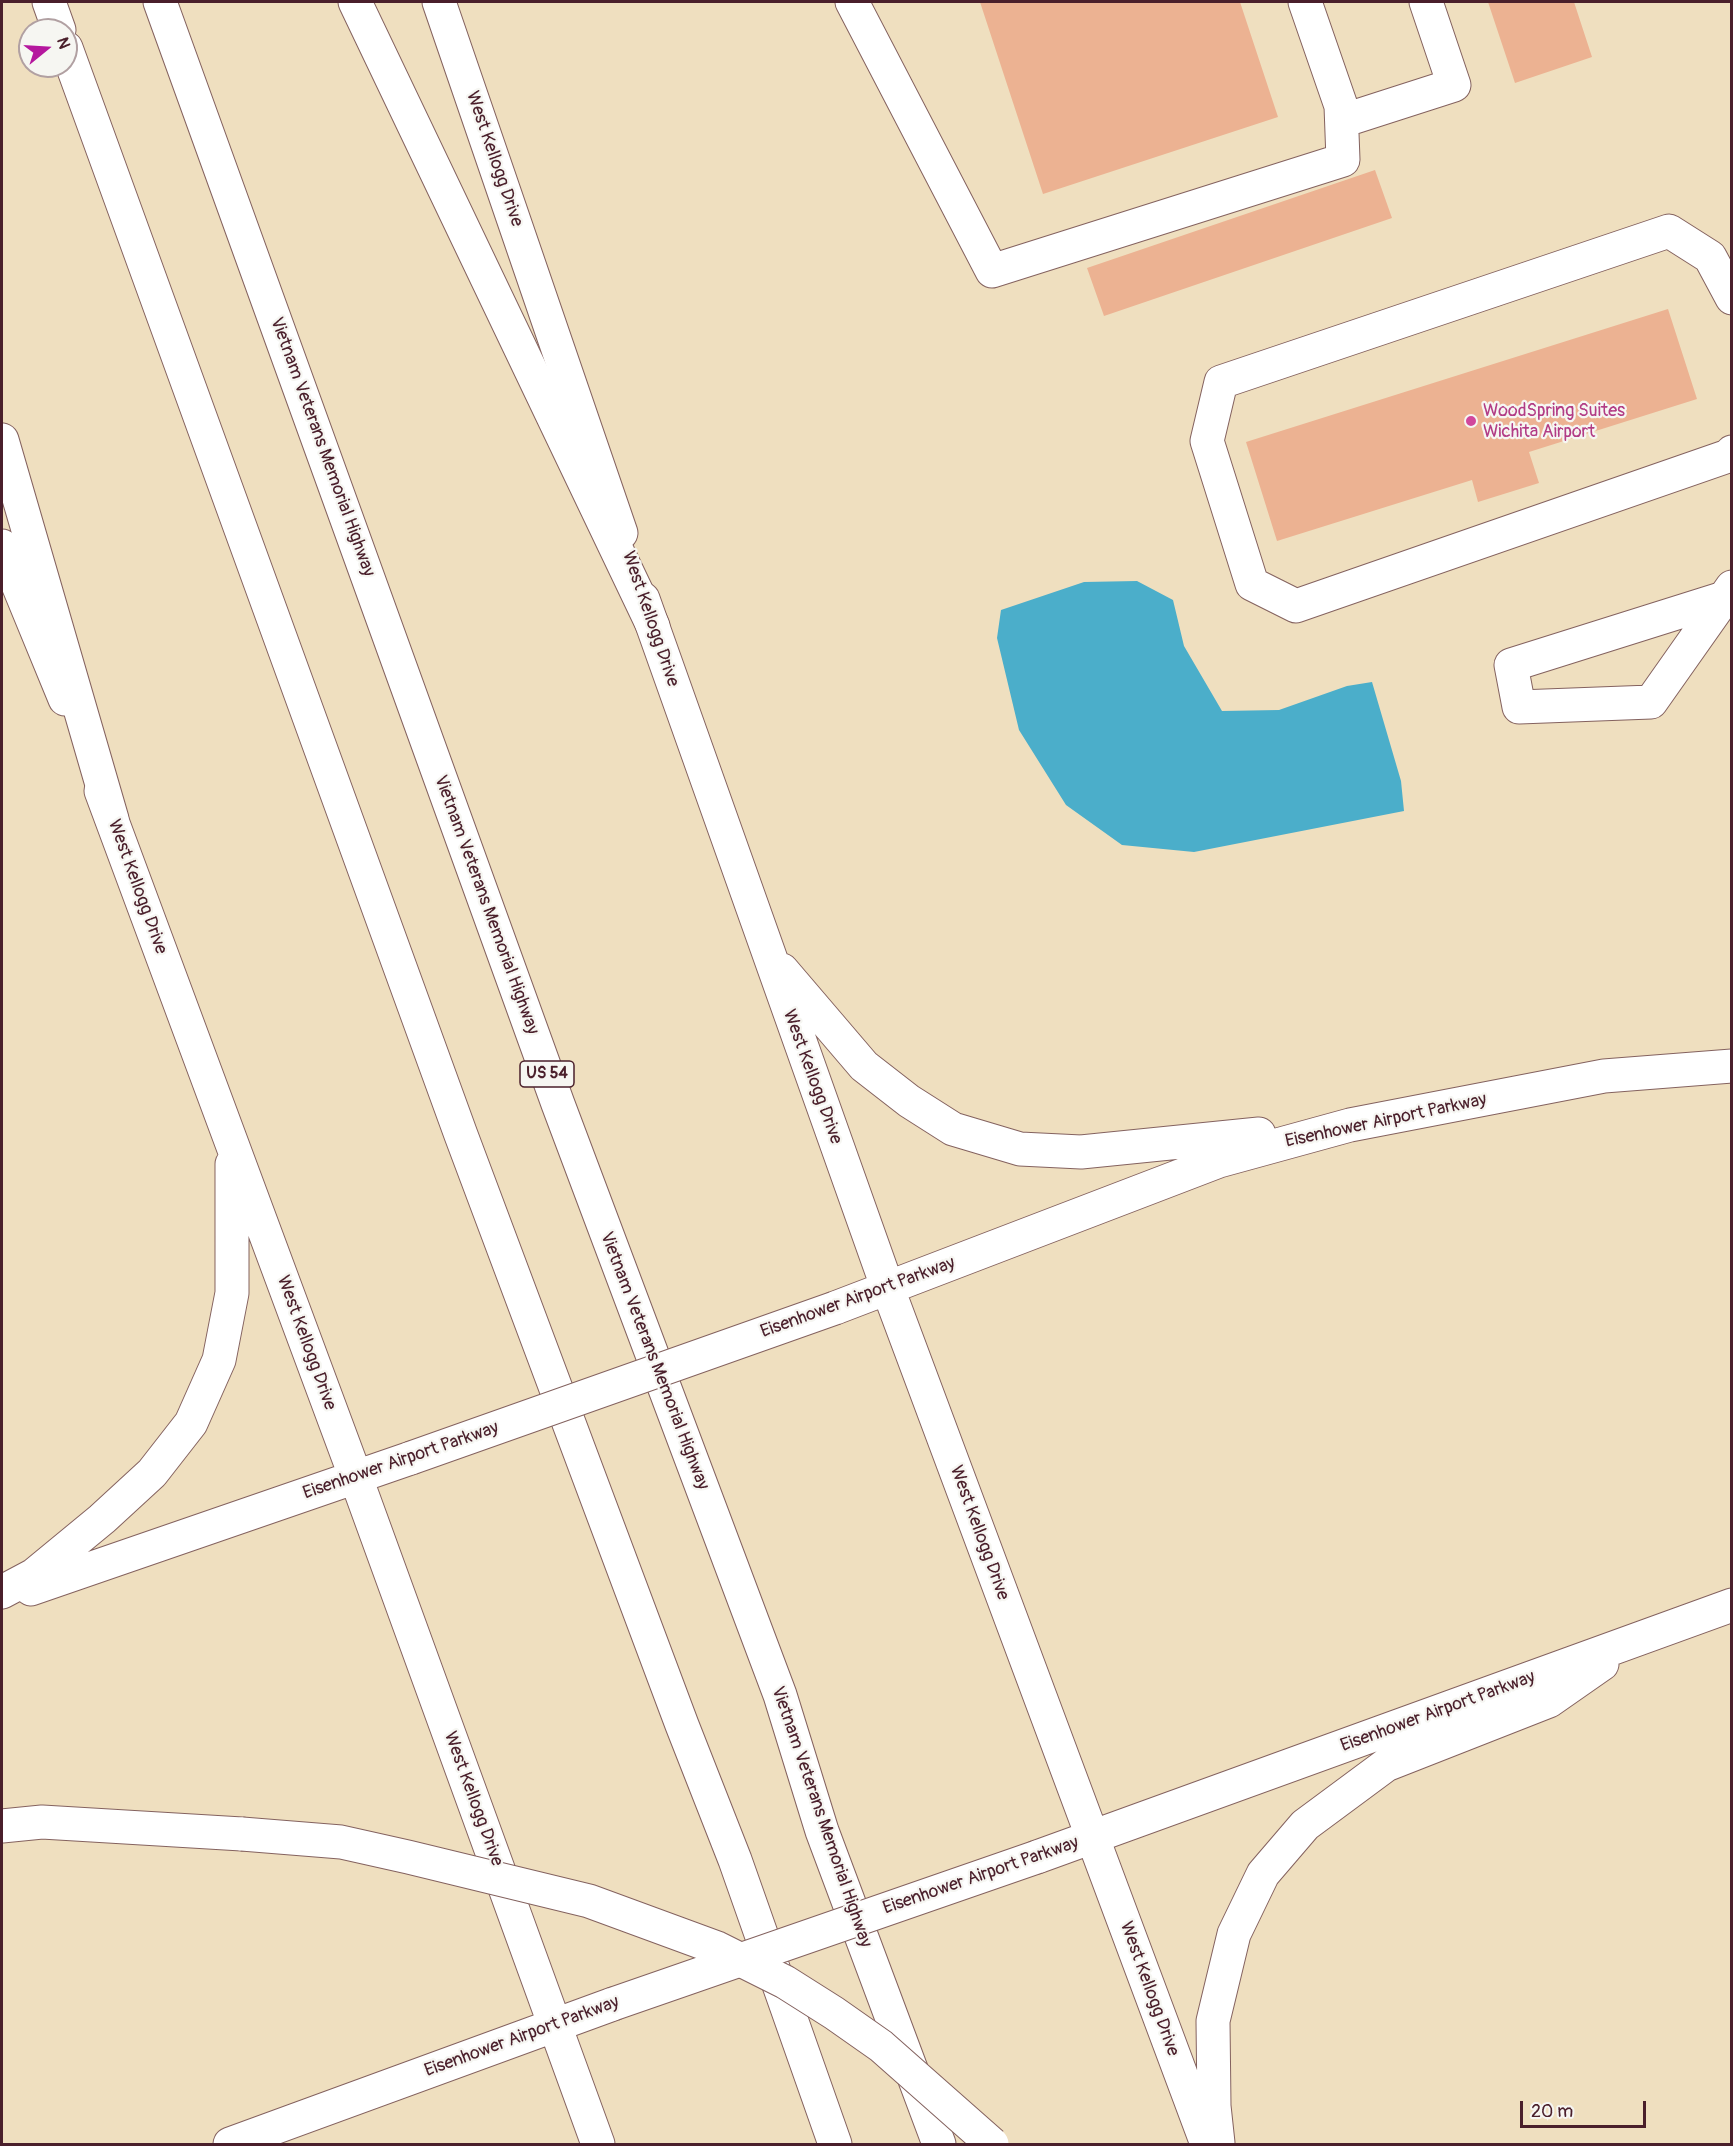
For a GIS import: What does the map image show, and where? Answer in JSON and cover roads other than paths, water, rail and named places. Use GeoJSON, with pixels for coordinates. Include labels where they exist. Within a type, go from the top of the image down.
{"type":"FeatureCollection","features":[{"type":"Feature","properties":{"kind":"main road"},"geometry":{"type":"LineString","coordinates":[[49,2],[55,18]]}},
{"type":"Feature","properties":{"kind":"main road","name":"Vietnam Veterans Memorial Highway"},"geometry":{"type":"LineString","coordinates":[[160,2],[558,1104],[780,1695],[822,1831],[939,2145]]}},
{"type":"Feature","properties":{"kind":"main road"},"geometry":{"type":"LineString","coordinates":[[355,2],[653,626]]}},
{"type":"Feature","properties":{"kind":"main road","name":"West Kellogg Drive"},"geometry":{"type":"LineString","coordinates":[[439,2],[653,626],[888,1289],[1207,2145]]}},
{"type":"Feature","properties":{"kind":"main road"},"geometry":{"type":"LineString","coordinates":[[852,2],[992,271],[1343,160],[1341,106],[1305,2]]}},
{"type":"Feature","properties":{"kind":"main road"},"geometry":{"type":"LineString","coordinates":[[1342,121],[1454,85],[1426,2]]}},
{"type":"Feature","properties":{"kind":"main road"},"geometry":{"type":"LineString","coordinates":[[77,78],[461,1135],[735,1860],[835,2145]]}},
{"type":"Feature","properties":{"kind":"main road"},"geometry":{"type":"LineString","coordinates":[[1731,298],[1710,257],[1670,231],[1221,382],[1207,441],[1252,584],[1296,606],[1728,456],[1731,452]]}},
{"type":"Feature","properties":{"kind":"main road"},"geometry":{"type":"LineString","coordinates":[[2,440],[112,819]]}},
{"type":"Feature","properties":{"kind":"main road","name":"West Kellogg Drive"},"geometry":{"type":"LineString","coordinates":[[2,546],[112,819],[356,1478],[598,2145]]}},
{"type":"Feature","properties":{"kind":"main road"},"geometry":{"type":"LineString","coordinates":[[1728,593],[1651,702],[1519,707],[1511,665],[1728,593]]}},
{"type":"Feature","properties":{"kind":"main road"},"geometry":{"type":"LineString","coordinates":[[769,955],[864,1066],[909,1101],[953,1129],[1020,1149],[1081,1152],[1350,1125]]}},
{"type":"Feature","properties":{"kind":"main road","name":"Eisenhower Airport Parkway"},"geometry":{"type":"LineString","coordinates":[[2,1600],[356,1478],[888,1289],[1219,1161],[1350,1125],[1604,1076],[1731,1066]]}},
{"type":"Feature","properties":{"kind":"main road"},"geometry":{"type":"LineString","coordinates":[[2,1592],[34,1575],[102,1519],[152,1473],[191,1424],[219,1360],[232,1293],[232,1144]]}},
{"type":"Feature","properties":{"kind":"main road","name":"Eisenhower Airport Parkway"},"geometry":{"type":"LineString","coordinates":[[230,2145],[555,2024],[1092,1838],[1731,1605]]}},
{"type":"Feature","properties":{"kind":"main road"},"geometry":{"type":"LineString","coordinates":[[1218,2145],[1214,2106],[1213,2021],[1234,1934],[1263,1874],[1305,1825],[1386,1765],[1549,1701],[1642,1637]]}},
{"type":"Feature","properties":{"kind":"main road"},"geometry":{"type":"LineString","coordinates":[[2,1826],[42,1822],[341,1842],[590,1901],[717,1948],[785,1982],[881,2046],[992,2145]]}},
{"type":"Feature","properties":{"kind":"water"},"geometry":{"type":"Polygon","coordinates":[[[1137,581],[1173,600],[1184,646],[1222,711],[1279,710],[1347,686],[1372,682],[1401,781],[1404,811],[1194,852],[1122,845],[1066,805],[1019,730],[997,638],[1001,610],[1084,582],[1137,581]]]}},
{"type":"Feature","properties":{"kind":"place","name":"WoodSpring Suites Wichita Airport"},"geometry":{"type":"Point","coordinates":[1471,421]}}]}
